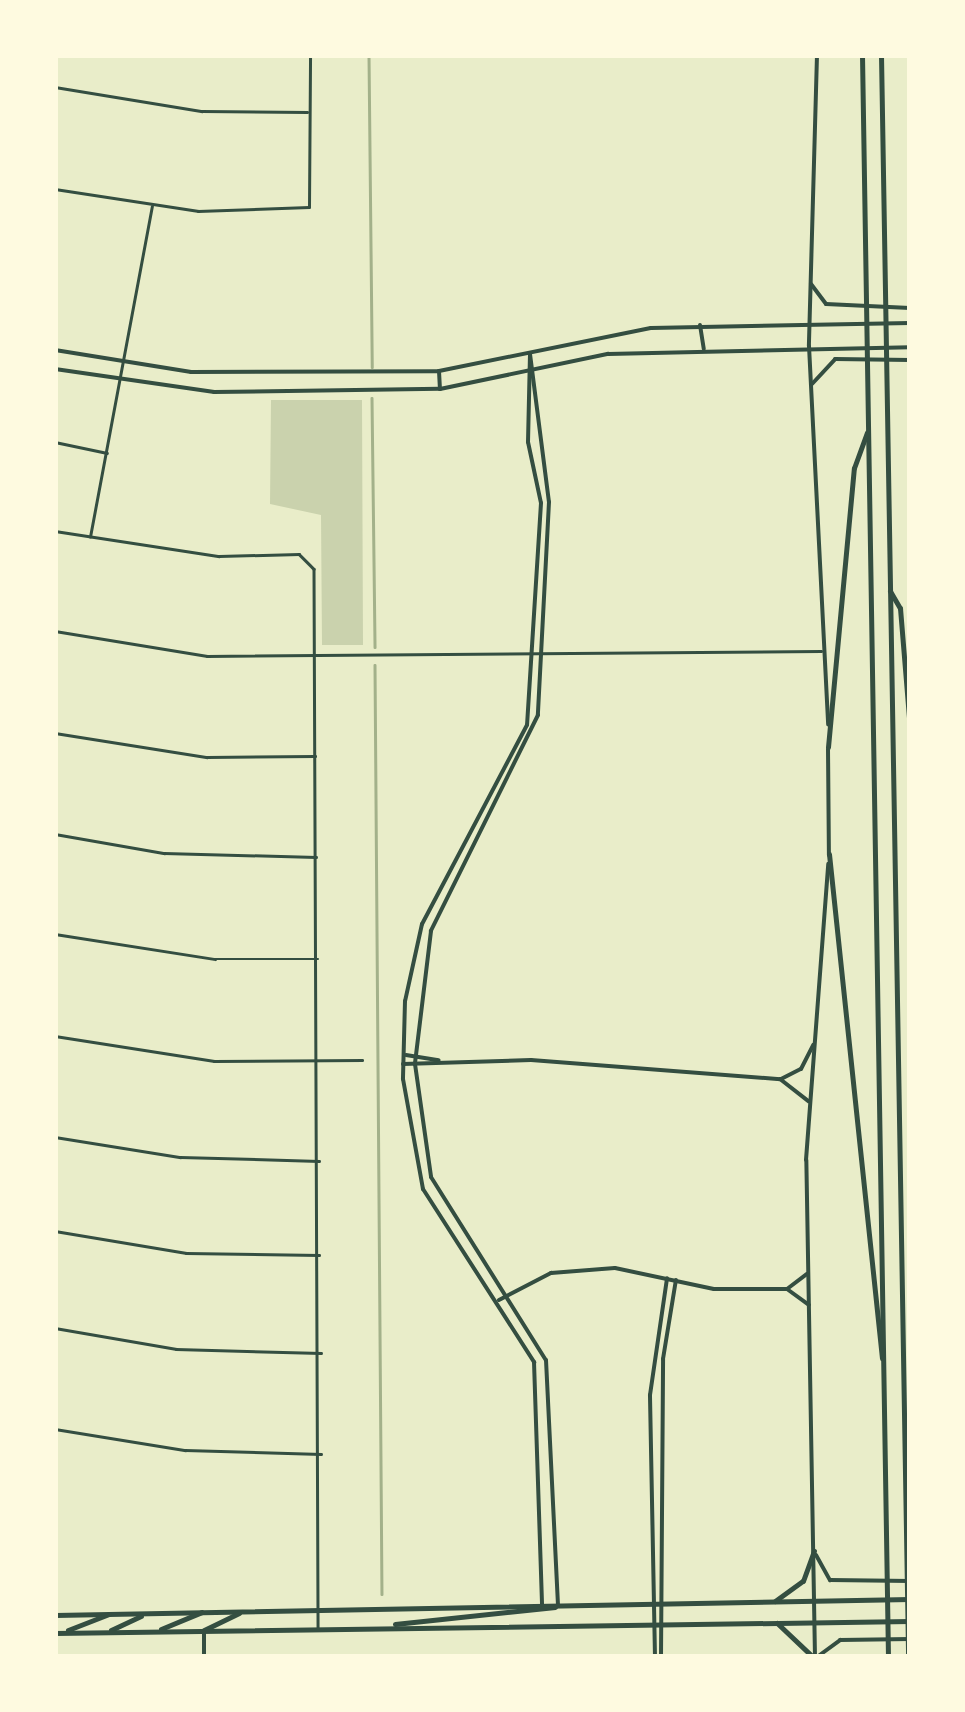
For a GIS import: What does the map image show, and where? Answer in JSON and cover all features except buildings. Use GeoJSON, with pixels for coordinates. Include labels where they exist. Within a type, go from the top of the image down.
{"type":"FeatureCollection","features":[{"type":"Feature","properties":{"kind":"main road"},"geometry":{"type":"LineString","coordinates":[[862,55],[888,1657]]}},
{"type":"Feature","properties":{"kind":"main road"},"geometry":{"type":"LineString","coordinates":[[882,55],[908,1656]]}},
{"type":"Feature","properties":{"kind":"main road"},"geometry":{"type":"LineString","coordinates":[[828,747],[854,468],[868,429]]}},
{"type":"Feature","properties":{"kind":"main road"},"geometry":{"type":"LineString","coordinates":[[889,590],[900,608],[910,730]]}},
{"type":"Feature","properties":{"kind":"main road"},"geometry":{"type":"LineString","coordinates":[[829,854],[885,1381]]}},
{"type":"Feature","properties":{"kind":"main road"},"geometry":{"type":"LineString","coordinates":[[905,1486],[910,1478]]}},
{"type":"Feature","properties":{"kind":"main road"},"geometry":{"type":"LineString","coordinates":[[774,1602],[803,1581],[814,1551]]}},
{"type":"Feature","properties":{"kind":"main road"},"geometry":{"type":"LineString","coordinates":[[55,1614],[910,1599]]}},
{"type":"Feature","properties":{"kind":"main road"},"geometry":{"type":"LineString","coordinates":[[382,1627],[538,1616],[558,1605]]}},
{"type":"Feature","properties":{"kind":"main road"},"geometry":{"type":"LineString","coordinates":[[204,1630],[246,1611]]}},
{"type":"Feature","properties":{"kind":"main road"},"geometry":{"type":"LineString","coordinates":[[153,1631],[202,1612]]}},
{"type":"Feature","properties":{"kind":"main road"},"geometry":{"type":"LineString","coordinates":[[55,1633],[109,1614]]}},
{"type":"Feature","properties":{"kind":"main road"},"geometry":{"type":"LineString","coordinates":[[108,1632],[144,1614]]}},
{"type":"Feature","properties":{"kind":"main road"},"geometry":{"type":"LineString","coordinates":[[55,1633],[910,1621]]}},
{"type":"Feature","properties":{"kind":"main road"},"geometry":{"type":"LineString","coordinates":[[775,1622],[815,1657]]}},
{"type":"Feature","properties":{"kind":"street"},"geometry":{"type":"LineString","coordinates":[[55,188],[152,206],[278,212],[308,207],[310,55]]}},
{"type":"Feature","properties":{"kind":"street"},"geometry":{"type":"LineString","coordinates":[[815,1657],[808,1100],[829,854],[826,651],[809,346],[817,55]]}},
{"type":"Feature","properties":{"kind":"street"},"geometry":{"type":"LineString","coordinates":[[55,87],[202,112],[309,112]]}},
{"type":"Feature","properties":{"kind":"street"},"geometry":{"type":"LineString","coordinates":[[90,536],[152,206]]}},
{"type":"Feature","properties":{"kind":"street"},"geometry":{"type":"LineString","coordinates":[[812,284],[826,304],[844,308],[910,308]]}},
{"type":"Feature","properties":{"kind":"street"},"geometry":{"type":"LineString","coordinates":[[55,350],[124,362],[334,373],[440,371],[700,325],[910,323]]}},
{"type":"Feature","properties":{"kind":"street"},"geometry":{"type":"LineString","coordinates":[[700,325],[704,349]]}},
{"type":"Feature","properties":{"kind":"street"},"geometry":{"type":"LineString","coordinates":[[55,368],[214,392],[440,389],[608,354],[809,346],[910,347]]}},
{"type":"Feature","properties":{"kind":"street"},"geometry":{"type":"LineString","coordinates":[[530,354],[538,371],[549,502],[542,655],[532,739],[431,930],[415,1064],[432,1177],[509,1292],[550,1380],[558,1605]]}},
{"type":"Feature","properties":{"kind":"street"},"geometry":{"type":"LineString","coordinates":[[530,354],[526,373],[541,503],[531,654],[517,752],[422,924],[404,1064],[408,1145],[424,1189],[455,1249],[498,1300],[534,1362],[540,1396],[542,1607]]}},
{"type":"Feature","properties":{"kind":"street"},"geometry":{"type":"LineString","coordinates":[[810,388],[836,359],[910,360]]}},
{"type":"Feature","properties":{"kind":"street"},"geometry":{"type":"LineString","coordinates":[[440,371],[440,389]]}},
{"type":"Feature","properties":{"kind":"street"},"geometry":{"type":"LineString","coordinates":[[334,373],[335,390]]}},
{"type":"Feature","properties":{"kind":"street"},"geometry":{"type":"LineString","coordinates":[[55,442],[107,453]]}},
{"type":"Feature","properties":{"kind":"street"},"geometry":{"type":"LineString","coordinates":[[55,531],[310,559],[318,857],[323,1454],[318,1629]]}},
{"type":"Feature","properties":{"kind":"street"},"geometry":{"type":"LineString","coordinates":[[55,631],[173,653],[315,656],[826,651]]}},
{"type":"Feature","properties":{"kind":"street"},"geometry":{"type":"LineString","coordinates":[[55,733],[208,757],[316,756]]}},
{"type":"Feature","properties":{"kind":"street"},"geometry":{"type":"LineString","coordinates":[[55,834],[164,853],[318,857]]}},
{"type":"Feature","properties":{"kind":"street"},"geometry":{"type":"LineString","coordinates":[[55,934],[215,959],[319,959]]}},
{"type":"Feature","properties":{"kind":"street"},"geometry":{"type":"LineString","coordinates":[[55,1036],[214,1061],[362,1060]]}},
{"type":"Feature","properties":{"kind":"street"},"geometry":{"type":"LineString","coordinates":[[404,1055],[780,1079],[801,1069],[813,1045]]}},
{"type":"Feature","properties":{"kind":"street"},"geometry":{"type":"LineString","coordinates":[[404,1064],[439,1060]]}},
{"type":"Feature","properties":{"kind":"street"},"geometry":{"type":"LineString","coordinates":[[780,1079],[808,1100]]}},
{"type":"Feature","properties":{"kind":"street"},"geometry":{"type":"LineString","coordinates":[[55,1136],[180,1158],[320,1161]]}},
{"type":"Feature","properties":{"kind":"street"},"geometry":{"type":"LineString","coordinates":[[55,1230],[186,1253],[321,1255]]}},
{"type":"Feature","properties":{"kind":"street"},"geometry":{"type":"LineString","coordinates":[[498,1300],[551,1273],[615,1268],[676,1280],[787,1289],[810,1306]]}},
{"type":"Feature","properties":{"kind":"street"},"geometry":{"type":"LineString","coordinates":[[787,1289],[809,1271]]}},
{"type":"Feature","properties":{"kind":"street"},"geometry":{"type":"LineString","coordinates":[[658,1657],[650,1604],[650,1395],[667,1278]]}},
{"type":"Feature","properties":{"kind":"street"},"geometry":{"type":"LineString","coordinates":[[658,1657],[664,1604],[662,1395],[676,1280]]}},
{"type":"Feature","properties":{"kind":"street"},"geometry":{"type":"LineString","coordinates":[[55,1328],[176,1349],[322,1352]]}},
{"type":"Feature","properties":{"kind":"street"},"geometry":{"type":"LineString","coordinates":[[650,1395],[662,1395]]}},
{"type":"Feature","properties":{"kind":"street"},"geometry":{"type":"LineString","coordinates":[[55,1429],[186,1450],[323,1454]]}},
{"type":"Feature","properties":{"kind":"street"},"geometry":{"type":"LineString","coordinates":[[651,1493],[664,1493]]}},
{"type":"Feature","properties":{"kind":"street"},"geometry":{"type":"LineString","coordinates":[[814,1551],[830,1580],[910,1581]]}},
{"type":"Feature","properties":{"kind":"street"},"geometry":{"type":"LineString","coordinates":[[204,1630],[204,1657]]}},
{"type":"Feature","properties":{"kind":"street"},"geometry":{"type":"LineString","coordinates":[[815,1657],[840,1640],[910,1639]]}},
{"type":"Feature","properties":{"kind":"green space"},"geometry":{"type":"Polygon","coordinates":[[[271,400],[362,400],[363,645],[322,645],[321,515],[270,504],[271,400]]]}},
{"type":"Feature","properties":{"kind":"waterway"},"geometry":{"type":"LineString","coordinates":[[369,55],[372,367]]}},
{"type":"Feature","properties":{"kind":"waterway"},"geometry":{"type":"LineString","coordinates":[[372,398],[375,647]]}},
{"type":"Feature","properties":{"kind":"waterway"},"geometry":{"type":"LineString","coordinates":[[375,665],[382,1594]]}}]}
